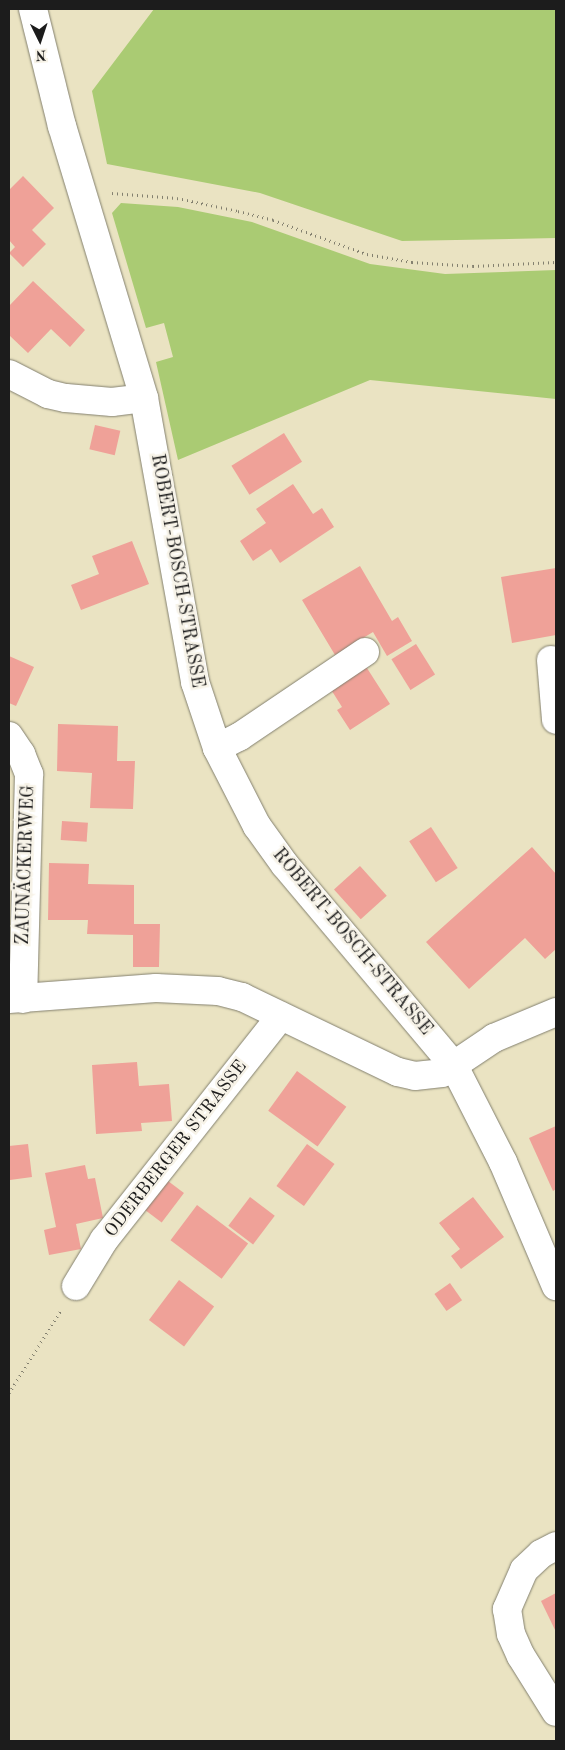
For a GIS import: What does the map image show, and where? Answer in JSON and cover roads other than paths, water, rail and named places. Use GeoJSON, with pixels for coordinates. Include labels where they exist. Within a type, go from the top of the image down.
{"type":"FeatureCollection","features":[{"type":"Feature","properties":{"kind":"main road","name":"ROBERT-BOSCH-STRASSE"},"geometry":{"type":"LineString","coordinates":[[33,9],[62,126],[144,398],[195,682],[217,748],[257,826],[285,865],[454,1066],[503,1162],[556,1286]]}},
{"type":"Feature","properties":{"kind":"main road"},"geometry":{"type":"LineString","coordinates":[[9,374],[48,394],[66,398],[112,402],[144,398]]}},
{"type":"Feature","properties":{"kind":"main road"},"geometry":{"type":"LineString","coordinates":[[217,748],[239,738],[365,652]]}},
{"type":"Feature","properties":{"kind":"main road"},"geometry":{"type":"LineString","coordinates":[[550,660],[556,720]]}},
{"type":"Feature","properties":{"kind":"main road","name":"ZAUNÄCKERWEG"},"geometry":{"type":"LineString","coordinates":[[9,736],[21,754],[29,774],[16,999]]}},
{"type":"Feature","properties":{"kind":"main road"},"geometry":{"type":"LineString","coordinates":[[16,999],[192,988],[242,997],[398,1072],[428,1076],[454,1066],[494,1038],[556,1012]]}},
{"type":"Feature","properties":{"kind":"main road","name":"ODERBERGER STRASSE"},"geometry":{"type":"LineString","coordinates":[[76,1286],[104,1240],[281,1016]]}},
{"type":"Feature","properties":{"kind":"main road"},"geometry":{"type":"LineString","coordinates":[[556,1546],[541,1554],[524,1570],[507,1609],[511,1634],[521,1656],[556,1712]]}}]}
